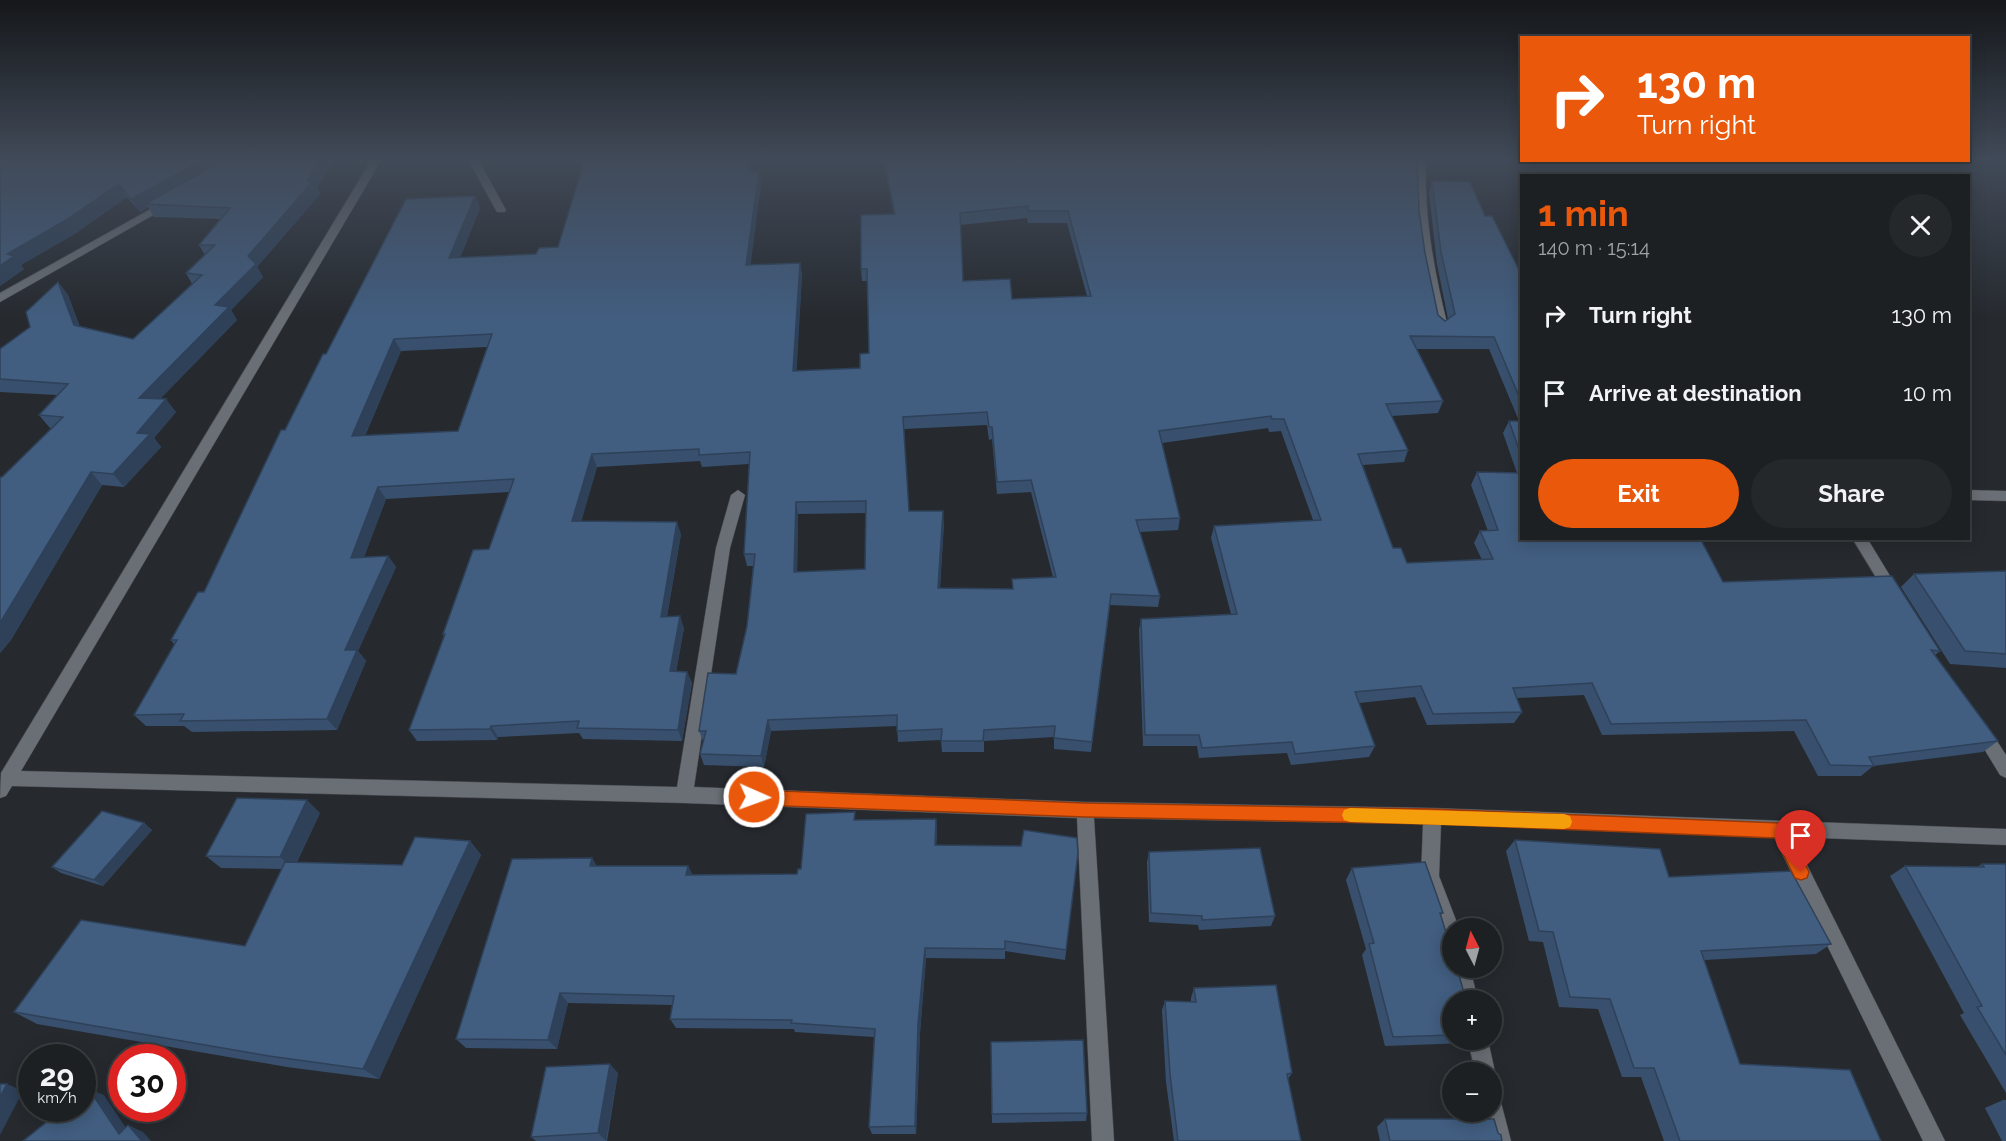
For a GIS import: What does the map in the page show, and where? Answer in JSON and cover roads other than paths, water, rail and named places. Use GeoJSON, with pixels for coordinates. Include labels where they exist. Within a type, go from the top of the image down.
{"type":"FeatureCollection","features":[{"type":"Feature","properties":{"kind":"street"},"geometry":{"type":"LineString","coordinates":[[0,298],[152,212]]}},
{"type":"Feature","properties":{"kind":"street"},"geometry":{"type":"LineString","coordinates":[[345,212],[4,784],[684,795],[1085,810],[1432,816],[1780,831],[2006,837]]}},
{"type":"Feature","properties":{"kind":"street"},"geometry":{"type":"LineString","coordinates":[[1421,212],[1425,261],[1442,327]]}},
{"type":"Feature","properties":{"kind":"street"},"geometry":{"type":"LineString","coordinates":[[684,795],[723,548],[738,495]]}},
{"type":"Feature","properties":{"kind":"street"},"geometry":{"type":"LineString","coordinates":[[1970,495],[2006,496]]}},
{"type":"Feature","properties":{"kind":"street"},"geometry":{"type":"LineString","coordinates":[[1859,540],[1904,609]]}},
{"type":"Feature","properties":{"kind":"street"},"geometry":{"type":"LineString","coordinates":[[1974,720],[2006,770]]}},
{"type":"Feature","properties":{"kind":"street"},"geometry":{"type":"LineString","coordinates":[[1085,810],[1103,1141]]}},
{"type":"Feature","properties":{"kind":"street"},"geometry":{"type":"LineString","coordinates":[[1432,816],[1430,876],[1445,918]]}},
{"type":"Feature","properties":{"kind":"street"},"geometry":{"type":"LineString","coordinates":[[1780,831],[1934,1141]]}},
{"type":"Feature","properties":{"kind":"street"},"geometry":{"type":"LineString","coordinates":[[1496,1122],[1500,1141]]}}]}
